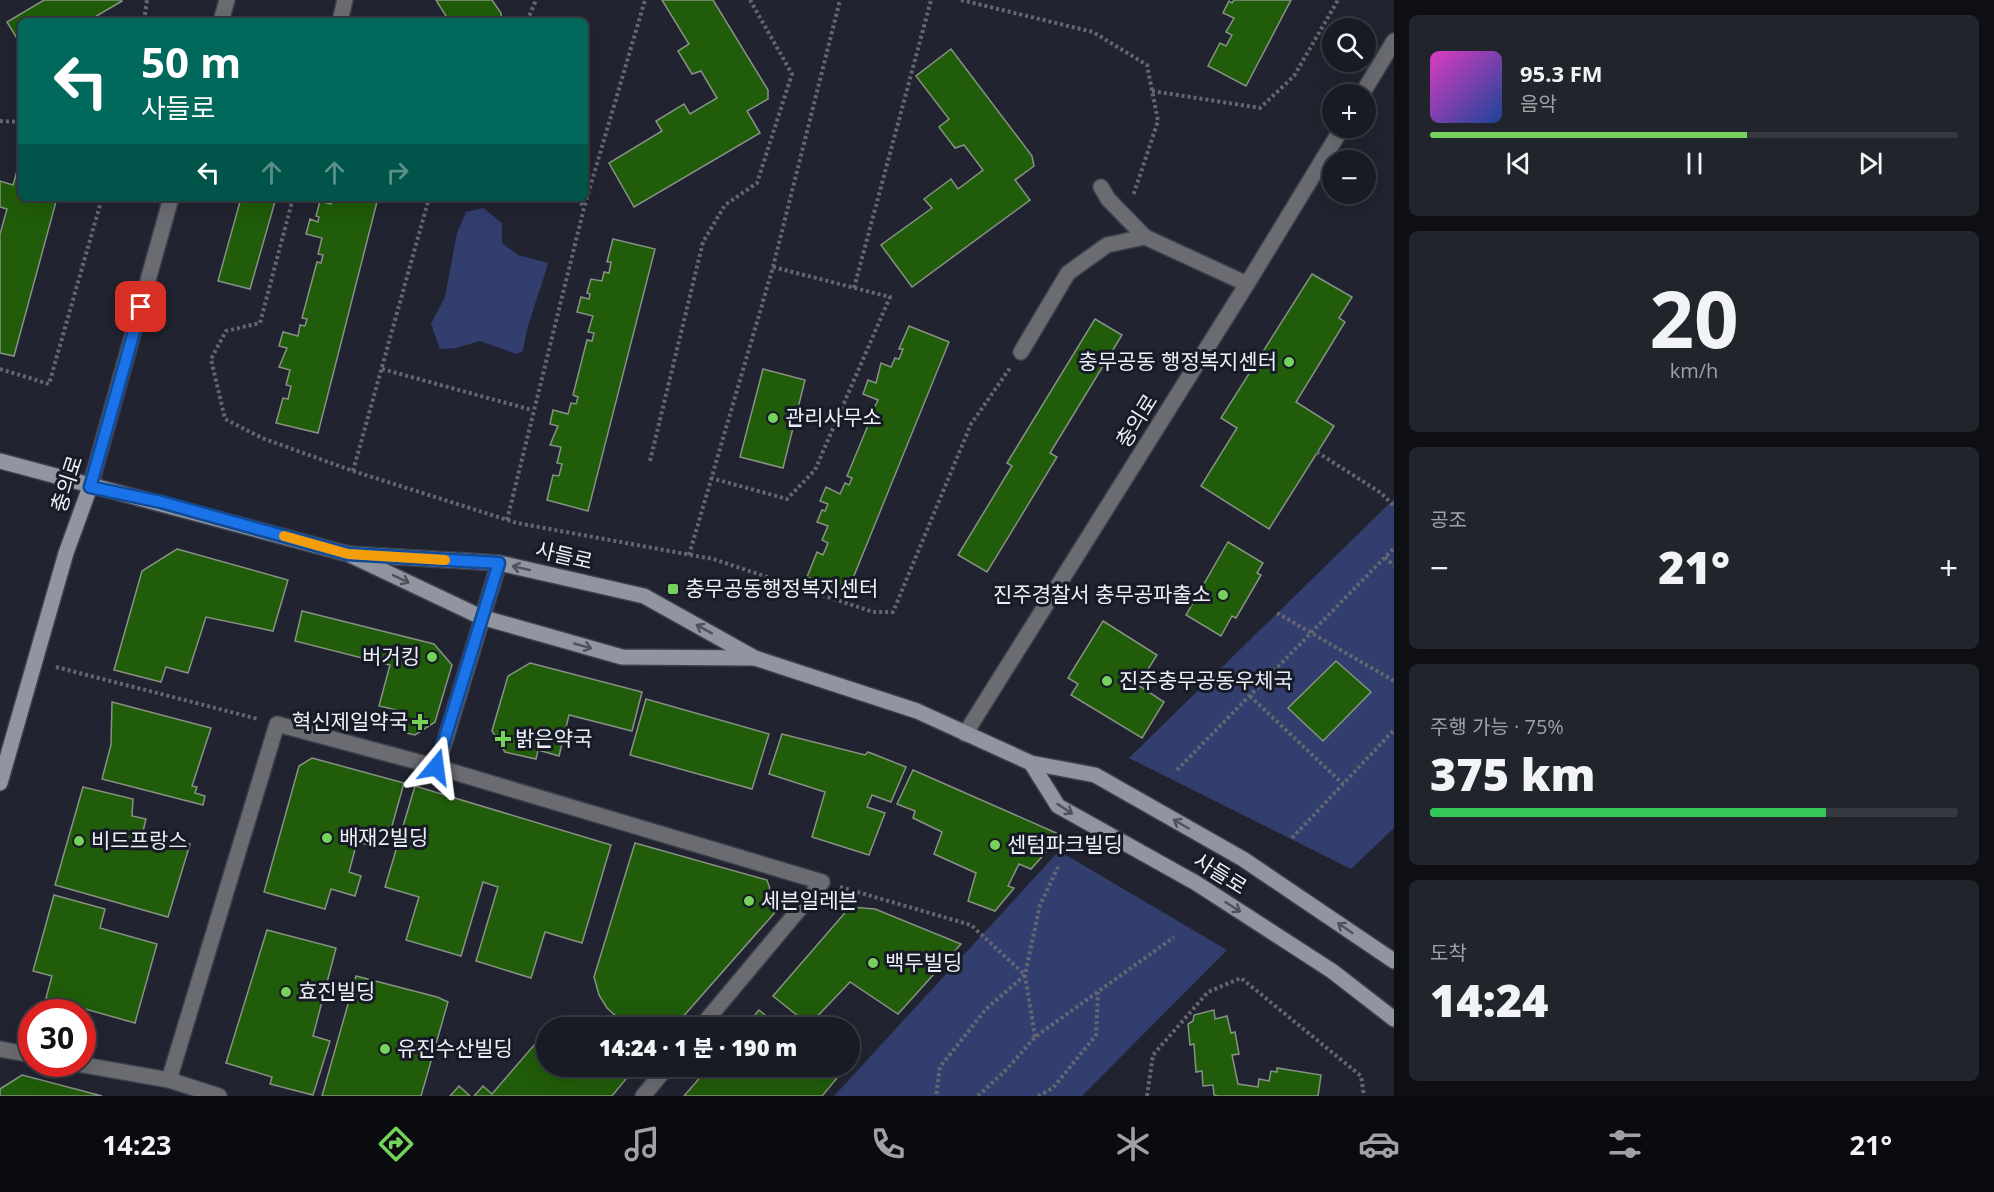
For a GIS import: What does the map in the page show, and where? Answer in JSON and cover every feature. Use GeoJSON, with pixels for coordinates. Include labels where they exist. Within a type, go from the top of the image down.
{"type":"FeatureCollection","features":[{"type":"Feature","properties":{"kind":"street"},"geometry":{"type":"LineString","coordinates":[[222,18],[227,0]]}},
{"type":"Feature","properties":{"kind":"street"},"geometry":{"type":"LineString","coordinates":[[341,18],[345,0]]}},
{"type":"Feature","properties":{"kind":"street"},"geometry":{"type":"LineString","coordinates":[[1368,84],[1394,41]]}},
{"type":"Feature","properties":{"kind":"street","name":"충의로"},"geometry":{"type":"LineString","coordinates":[[964,734],[1247,284],[1336,138]]}},
{"type":"Feature","properties":{"kind":"street"},"geometry":{"type":"LineString","coordinates":[[1101,187],[1145,237],[1247,284]]}},
{"type":"Feature","properties":{"kind":"street","name":"충의로"},"geometry":{"type":"LineString","coordinates":[[0,783],[66,553],[90,487],[170,201]]}},
{"type":"Feature","properties":{"kind":"street"},"geometry":{"type":"LineString","coordinates":[[1021,352],[1068,273],[1107,245],[1145,237]]}},
{"type":"Feature","properties":{"kind":"street","name":"사들로"},"geometry":{"type":"LineString","coordinates":[[0,461],[90,487],[161,502],[348,554],[481,617],[622,657],[755,658]]}},
{"type":"Feature","properties":{"kind":"street","name":"사들로"},"geometry":{"type":"LineString","coordinates":[[348,554],[499,563],[644,596],[755,658],[917,711],[1031,763],[1095,775],[1243,860],[1394,961]]}},
{"type":"Feature","properties":{"kind":"street"},"geometry":{"type":"LineString","coordinates":[[436,767],[499,563]]}},
{"type":"Feature","properties":{"kind":"street"},"geometry":{"type":"LineString","coordinates":[[169,1080],[277,724],[436,767],[822,882],[709,1017]]}},
{"type":"Feature","properties":{"kind":"street","name":"사들로"},"geometry":{"type":"LineString","coordinates":[[1031,763],[1058,806],[1196,883],[1332,971],[1394,1018]]}},
{"type":"Feature","properties":{"kind":"street"},"geometry":{"type":"LineString","coordinates":[[0,1049],[18,1052]]}},
{"type":"Feature","properties":{"kind":"street"},"geometry":{"type":"LineString","coordinates":[[96,1067],[169,1080],[219,1096]]}},
{"type":"Feature","properties":{"kind":"street"},"geometry":{"type":"LineString","coordinates":[[643,1096],[659,1077]]}},
{"type":"Feature","properties":{"kind":"path"},"geometry":{"type":"LineString","coordinates":[[144,18],[147,0]]}},
{"type":"Feature","properties":{"kind":"path"},"geometry":{"type":"LineString","coordinates":[[528,18],[537,0]]}},
{"type":"Feature","properties":{"kind":"path"},"geometry":{"type":"LineString","coordinates":[[588,194],[645,0]]}},
{"type":"Feature","properties":{"kind":"path"},"geometry":{"type":"LineString","coordinates":[[650,461],[703,242],[726,206],[757,183],[792,74],[750,0]]}},
{"type":"Feature","properties":{"kind":"path"},"geometry":{"type":"LineString","coordinates":[[689,555],[773,267],[840,0]]}},
{"type":"Feature","properties":{"kind":"path"},"geometry":{"type":"LineString","coordinates":[[854,288],[931,0]]}},
{"type":"Feature","properties":{"kind":"path"},"geometry":{"type":"LineString","coordinates":[[961,0],[1092,32],[1147,65],[1158,121],[1126,218]]}},
{"type":"Feature","properties":{"kind":"path"},"geometry":{"type":"LineString","coordinates":[[1152,91],[1260,108],[1294,76],[1338,0]]}},
{"type":"Feature","properties":{"kind":"path"},"geometry":{"type":"LineString","coordinates":[[0,121],[18,122]]}},
{"type":"Feature","properties":{"kind":"path"},"geometry":{"type":"LineString","coordinates":[[0,369],[49,384],[101,201]]}},
{"type":"Feature","properties":{"kind":"path"},"geometry":{"type":"LineString","coordinates":[[292,201],[260,323],[226,331],[211,359],[225,419],[261,438],[353,471],[507,520],[713,559],[873,612],[892,612],[971,424],[1021,352]]}},
{"type":"Feature","properties":{"kind":"path"},"geometry":{"type":"LineString","coordinates":[[353,471],[428,201]]}},
{"type":"Feature","properties":{"kind":"path"},"geometry":{"type":"LineString","coordinates":[[579,201],[584,208]]}},
{"type":"Feature","properties":{"kind":"path"},"geometry":{"type":"LineString","coordinates":[[507,520],[532,410],[586,201]]}},
{"type":"Feature","properties":{"kind":"path"},"geometry":{"type":"LineString","coordinates":[[711,478],[787,499],[815,470],[890,297],[773,267]]}},
{"type":"Feature","properties":{"kind":"path"},"geometry":{"type":"LineString","coordinates":[[382,369],[532,410]]}},
{"type":"Feature","properties":{"kind":"path"},"geometry":{"type":"LineString","coordinates":[[1317,452],[1381,493],[1394,506]]}},
{"type":"Feature","properties":{"kind":"path"},"geometry":{"type":"LineString","coordinates":[[1177,771],[1394,548]]}},
{"type":"Feature","properties":{"kind":"path"},"geometry":{"type":"LineString","coordinates":[[1385,557],[1394,566]]}},
{"type":"Feature","properties":{"kind":"path"},"geometry":{"type":"LineString","coordinates":[[1277,613],[1394,681]]}},
{"type":"Feature","properties":{"kind":"path"},"geometry":{"type":"LineString","coordinates":[[35,661],[277,724]]}},
{"type":"Feature","properties":{"kind":"path"},"geometry":{"type":"LineString","coordinates":[[1250,696],[1343,784]]}},
{"type":"Feature","properties":{"kind":"path"},"geometry":{"type":"LineString","coordinates":[[1292,838],[1394,730]]}},
{"type":"Feature","properties":{"kind":"path"},"geometry":{"type":"LineString","coordinates":[[1035,1036],[1025,975],[1040,905],[1058,867]]}},
{"type":"Feature","properties":{"kind":"path"},"geometry":{"type":"LineString","coordinates":[[822,882],[971,925],[1025,975]]}},
{"type":"Feature","properties":{"kind":"path"},"geometry":{"type":"LineString","coordinates":[[978,1096],[1007,1069],[1035,1036],[1174,937]]}},
{"type":"Feature","properties":{"kind":"path"},"geometry":{"type":"LineString","coordinates":[[936,1096],[940,1067],[986,1009],[1025,975]]}},
{"type":"Feature","properties":{"kind":"path"},"geometry":{"type":"LineString","coordinates":[[1146,1096],[1153,1055],[1208,992],[1241,978],[1361,1076],[1364,1096]]}},
{"type":"Feature","properties":{"kind":"path"},"geometry":{"type":"LineString","coordinates":[[1038,1096],[1053,1088],[1096,1035],[1098,991]]}},
{"type":"Feature","properties":{"kind":"shaded area"},"geometry":{"type":"Polygon","coordinates":[[[483,208],[502,223],[502,243],[518,255],[548,263],[523,351],[516,354],[480,341],[456,348],[440,349],[431,324],[445,297],[457,233],[466,212],[483,208]]]}},
{"type":"Feature","properties":{"kind":"shaded area"},"geometry":{"type":"Polygon","coordinates":[[[1394,499],[1394,828],[1351,869],[1129,758],[1394,499]]]}},
{"type":"Feature","properties":{"kind":"shaded area"},"geometry":{"type":"Polygon","coordinates":[[[1059,851],[1227,950],[1082,1096],[834,1096],[851,1077],[860,1077],[860,1068],[1059,851]]]}},
{"type":"Feature","properties":{"kind":"building"},"geometry":{"type":"Polygon","coordinates":[[[44,0],[122,1],[93,18],[18,18],[18,40],[7,22],[44,0]]]}},
{"type":"Feature","properties":{"kind":"building"},"geometry":{"type":"Polygon","coordinates":[[[436,0],[492,0],[501,13],[502,18],[447,18],[436,0]]]}},
{"type":"Feature","properties":{"kind":"building"},"geometry":{"type":"Polygon","coordinates":[[[662,0],[713,0],[768,90],[768,99],[747,111],[760,133],[634,207],[609,163],[662,131],[656,121],[684,104],[690,114],[717,98],[701,71],[692,74],[678,51],[689,44],[662,0]]]}},
{"type":"Feature","properties":{"kind":"building"},"geometry":{"type":"Polygon","coordinates":[[[1234,0],[1291,0],[1246,86],[1208,66],[1220,43],[1226,46],[1232,35],[1226,32],[1234,18],[1223,13],[1229,1],[1232,3],[1234,0]]]}},
{"type":"Feature","properties":{"kind":"building"},"geometry":{"type":"Polygon","coordinates":[[[951,49],[1032,156],[1034,166],[1015,180],[1030,200],[912,287],[881,245],[932,208],[924,199],[951,179],[958,189],[983,170],[964,145],[955,148],[939,127],[949,119],[916,76],[951,49]]]}},
{"type":"Feature","properties":{"kind":"building"},"geometry":{"type":"Polygon","coordinates":[[[18,168],[18,201],[56,201],[14,356],[0,353],[0,234],[7,209],[0,207],[0,181],[13,185],[18,168]]]}},
{"type":"Feature","properties":{"kind":"building"},"geometry":{"type":"Polygon","coordinates":[[[240,201],[275,201],[250,289],[218,281],[240,201]]]}},
{"type":"Feature","properties":{"kind":"building"},"geometry":{"type":"Polygon","coordinates":[[[320,201],[331,204],[332,201],[377,201],[318,433],[276,423],[283,398],[288,399],[291,386],[286,385],[290,370],[279,367],[287,348],[279,346],[283,332],[298,336],[300,325],[305,326],[307,319],[302,318],[317,262],[321,263],[323,255],[318,254],[322,238],[306,234],[310,219],[318,222],[319,217],[316,216],[320,201]]]}},
{"type":"Feature","properties":{"kind":"building"},"geometry":{"type":"Polygon","coordinates":[[[613,239],[655,249],[588,511],[547,500],[553,475],[559,476],[562,464],[557,463],[561,447],[550,445],[558,426],[550,424],[553,410],[568,414],[571,403],[576,404],[578,397],[573,395],[587,340],[592,341],[594,333],[588,332],[593,316],[577,312],[581,297],[589,299],[590,294],[587,293],[591,279],[602,281],[604,272],[609,273],[611,262],[607,262],[613,239]]]}},
{"type":"Feature","properties":{"kind":"building","name":"충무공동 행정복지센터"},"geometry":{"type":"Polygon","coordinates":[[[1312,274],[1352,297],[1339,318],[1345,322],[1296,402],[1334,426],[1269,529],[1201,486],[1237,428],[1221,418],[1312,274]]]}},
{"type":"Feature","properties":{"kind":"building"},"geometry":{"type":"Polygon","coordinates":[[[1095,319],[1122,335],[1050,453],[1057,457],[987,572],[958,555],[1012,466],[1007,463],[1095,319]]]}},
{"type":"Feature","properties":{"kind":"building"},"geometry":{"type":"Polygon","coordinates":[[[909,326],[949,342],[847,593],[807,577],[817,552],[823,555],[828,543],[822,540],[828,526],[817,522],[822,510],[825,511],[828,504],[820,501],[826,487],[840,494],[845,483],[849,485],[852,478],[847,476],[869,423],[873,425],[876,417],[871,415],[878,400],[863,394],[868,380],[876,383],[881,363],[891,367],[895,358],[899,359],[903,349],[899,349],[909,326]]]}},
{"type":"Feature","properties":{"kind":"building","name":"관리사무소"},"geometry":{"type":"Polygon","coordinates":[[[763,369],[805,380],[783,468],[740,457],[763,369]]]}},
{"type":"Feature","properties":{"kind":"building","name":"진주경찰서 충무공파출소"},"geometry":{"type":"Polygon","coordinates":[[[1228,542],[1263,563],[1257,573],[1261,575],[1236,618],[1232,616],[1221,636],[1186,615],[1228,542]]]}},
{"type":"Feature","properties":{"kind":"building"},"geometry":{"type":"Polygon","coordinates":[[[177,549],[288,580],[273,631],[206,617],[188,673],[166,667],[161,682],[114,670],[142,571],[177,549]]]}},
{"type":"Feature","properties":{"kind":"building"},"geometry":{"type":"Polygon","coordinates":[[[302,611],[434,644],[452,665],[435,722],[415,735],[402,732],[404,722],[395,720],[397,710],[379,706],[390,665],[295,641],[302,611]]]}},
{"type":"Feature","properties":{"kind":"building","name":"진주충무공동우체국"},"geometry":{"type":"Polygon","coordinates":[[[1103,621],[1157,655],[1138,685],[1164,702],[1142,738],[1071,695],[1078,684],[1068,678],[1103,621]]]}},
{"type":"Feature","properties":{"kind":"building"},"geometry":{"type":"Polygon","coordinates":[[[1336,661],[1371,692],[1323,741],[1288,708],[1336,661]]]}},
{"type":"Feature","properties":{"kind":"building"},"geometry":{"type":"Polygon","coordinates":[[[530,663],[642,692],[632,731],[569,715],[559,756],[538,750],[536,759],[505,752],[492,731],[508,676],[530,663]]]}},
{"type":"Feature","properties":{"kind":"building"},"geometry":{"type":"Polygon","coordinates":[[[646,699],[769,734],[752,789],[630,755],[646,699]]]}},
{"type":"Feature","properties":{"kind":"building"},"geometry":{"type":"Polygon","coordinates":[[[112,702],[211,728],[192,786],[197,787],[195,793],[205,796],[203,805],[102,779],[111,745],[112,702]]]}},
{"type":"Feature","properties":{"kind":"building"},"geometry":{"type":"Polygon","coordinates":[[[782,734],[865,755],[868,752],[906,767],[891,802],[872,795],[867,807],[885,813],[869,855],[812,837],[825,792],[769,774],[782,734]]]}},
{"type":"Feature","properties":{"kind":"building","name":"배재2빌딩"},"geometry":{"type":"Polygon","coordinates":[[[312,758],[404,783],[390,833],[378,830],[373,846],[357,842],[349,872],[361,876],[355,896],[331,889],[325,909],[264,892],[299,766],[312,758]]]}},
{"type":"Feature","properties":{"kind":"building","name":"센텀파크빌딩"},"geometry":{"type":"Polygon","coordinates":[[[913,770],[1061,835],[1031,869],[1019,864],[1008,886],[1014,888],[995,911],[968,901],[976,873],[934,854],[942,832],[913,818],[915,811],[897,804],[913,770]]]}},
{"type":"Feature","properties":{"kind":"building"},"geometry":{"type":"Polygon","coordinates":[[[415,786],[611,845],[582,943],[545,932],[531,978],[476,961],[498,887],[483,882],[461,956],[406,940],[419,897],[385,887],[415,786]]]}},
{"type":"Feature","properties":{"kind":"building"},"geometry":{"type":"Polygon","coordinates":[[[83,787],[133,799],[132,816],[146,819],[143,831],[190,844],[168,917],[55,885],[83,787]]]}},
{"type":"Feature","properties":{"kind":"building"},"geometry":{"type":"Polygon","coordinates":[[[635,843],[767,880],[777,910],[683,1017],[617,1017],[607,1008],[599,995],[594,977],[635,843]]]}},
{"type":"Feature","properties":{"kind":"building"},"geometry":{"type":"Polygon","coordinates":[[[54,895],[105,909],[100,928],[157,944],[135,1023],[96,1012],[96,999],[46,998],[52,976],[33,971],[54,895]]]}},
{"type":"Feature","properties":{"kind":"building","name":"백두빌딩"},"geometry":{"type":"Polygon","coordinates":[[[850,907],[875,909],[961,944],[898,1014],[850,982],[817,1017],[799,1017],[773,996],[850,907]]]}},
{"type":"Feature","properties":{"kind":"building","name":"효진빌딩"},"geometry":{"type":"Polygon","coordinates":[[[267,930],[336,948],[313,1036],[330,1041],[313,1095],[270,1084],[272,1077],[226,1063],[267,930]]]}},
{"type":"Feature","properties":{"kind":"building","name":"유진수산빌딩"},"geometry":{"type":"Polygon","coordinates":[[[356,976],[437,997],[448,1002],[421,1096],[322,1096],[356,976]]]}},
{"type":"Feature","properties":{"kind":"building"},"geometry":{"type":"Polygon","coordinates":[[[759,1010],[767,1017],[753,1017],[759,1010]]]}},
{"type":"Feature","properties":{"kind":"building"},"geometry":{"type":"Polygon","coordinates":[[[1214,1010],[1215,1019],[1227,1016],[1231,1033],[1235,1032],[1239,1054],[1232,1055],[1238,1084],[1258,1087],[1259,1079],[1269,1081],[1271,1071],[1277,1072],[1277,1068],[1321,1075],[1318,1096],[1218,1096],[1214,1095],[1213,1085],[1203,1086],[1202,1071],[1196,1072],[1194,1044],[1190,1045],[1188,1024],[1193,1021],[1194,1015],[1214,1010]]]}},
{"type":"Feature","properties":{"kind":"building"},"geometry":{"type":"Polygon","coordinates":[[[536,1043],[536,1077],[627,1077],[612,1096],[474,1096],[483,1086],[492,1094],[536,1043]]]}},
{"type":"Feature","properties":{"kind":"building"},"geometry":{"type":"Polygon","coordinates":[[[19,1077],[30,1077],[102,1096],[0,1096],[0,1089],[19,1077]]]}},
{"type":"Feature","properties":{"kind":"building"},"geometry":{"type":"Polygon","coordinates":[[[700,1077],[837,1078],[822,1096],[684,1096],[700,1077]]]}},
{"type":"Feature","properties":{"kind":"building"},"geometry":{"type":"Polygon","coordinates":[[[459,1086],[470,1096],[450,1096],[459,1086]]]}},
{"type":"Feature","properties":{"kind":"slow traffic"},"geometry":{"type":"LineString","coordinates":[[284,536],[348,554],[445,560]]}},
{"type":"Feature","properties":{"kind":"place","name":"충무공동 행정복지센터"},"geometry":{"type":"Point","coordinates":[1289,362]}},
{"type":"Feature","properties":{"kind":"place","name":"관리사무소"},"geometry":{"type":"Point","coordinates":[773,418]}},
{"type":"Feature","properties":{"kind":"place","name":"충무공동행정복지센터"},"geometry":{"type":"Point","coordinates":[673,589]}},
{"type":"Feature","properties":{"kind":"place","name":"진주경찰서 충무공파출소"},"geometry":{"type":"Point","coordinates":[1223,595]}},
{"type":"Feature","properties":{"kind":"place","name":"버거킹"},"geometry":{"type":"Point","coordinates":[432,657]}},
{"type":"Feature","properties":{"kind":"place","name":"진주충무공동우체국"},"geometry":{"type":"Point","coordinates":[1107,681]}},
{"type":"Feature","properties":{"kind":"place","name":"혁신제일약국"},"geometry":{"type":"Point","coordinates":[420,722]}},
{"type":"Feature","properties":{"kind":"place","name":"밝은약국"},"geometry":{"type":"Point","coordinates":[503,739]}},
{"type":"Feature","properties":{"kind":"place","name":"배재2빌딩"},"geometry":{"type":"Point","coordinates":[327,838]}},
{"type":"Feature","properties":{"kind":"place","name":"비드프랑스"},"geometry":{"type":"Point","coordinates":[79,841]}},
{"type":"Feature","properties":{"kind":"place","name":"센텀파크빌딩"},"geometry":{"type":"Point","coordinates":[995,845]}},
{"type":"Feature","properties":{"kind":"place","name":"세븐일레븐"},"geometry":{"type":"Point","coordinates":[749,901]}},
{"type":"Feature","properties":{"kind":"place","name":"백두빌딩"},"geometry":{"type":"Point","coordinates":[873,963]}},
{"type":"Feature","properties":{"kind":"place","name":"효진빌딩"},"geometry":{"type":"Point","coordinates":[286,992]}},
{"type":"Feature","properties":{"kind":"place","name":"유진수산빌딩"},"geometry":{"type":"Point","coordinates":[385,1049]}},
{"type":"Feature","properties":{"kind":"route"},"geometry":{"type":"LineString","coordinates":[[141,307],[90,487],[161,502],[348,554],[499,563],[436,767]]}}]}
